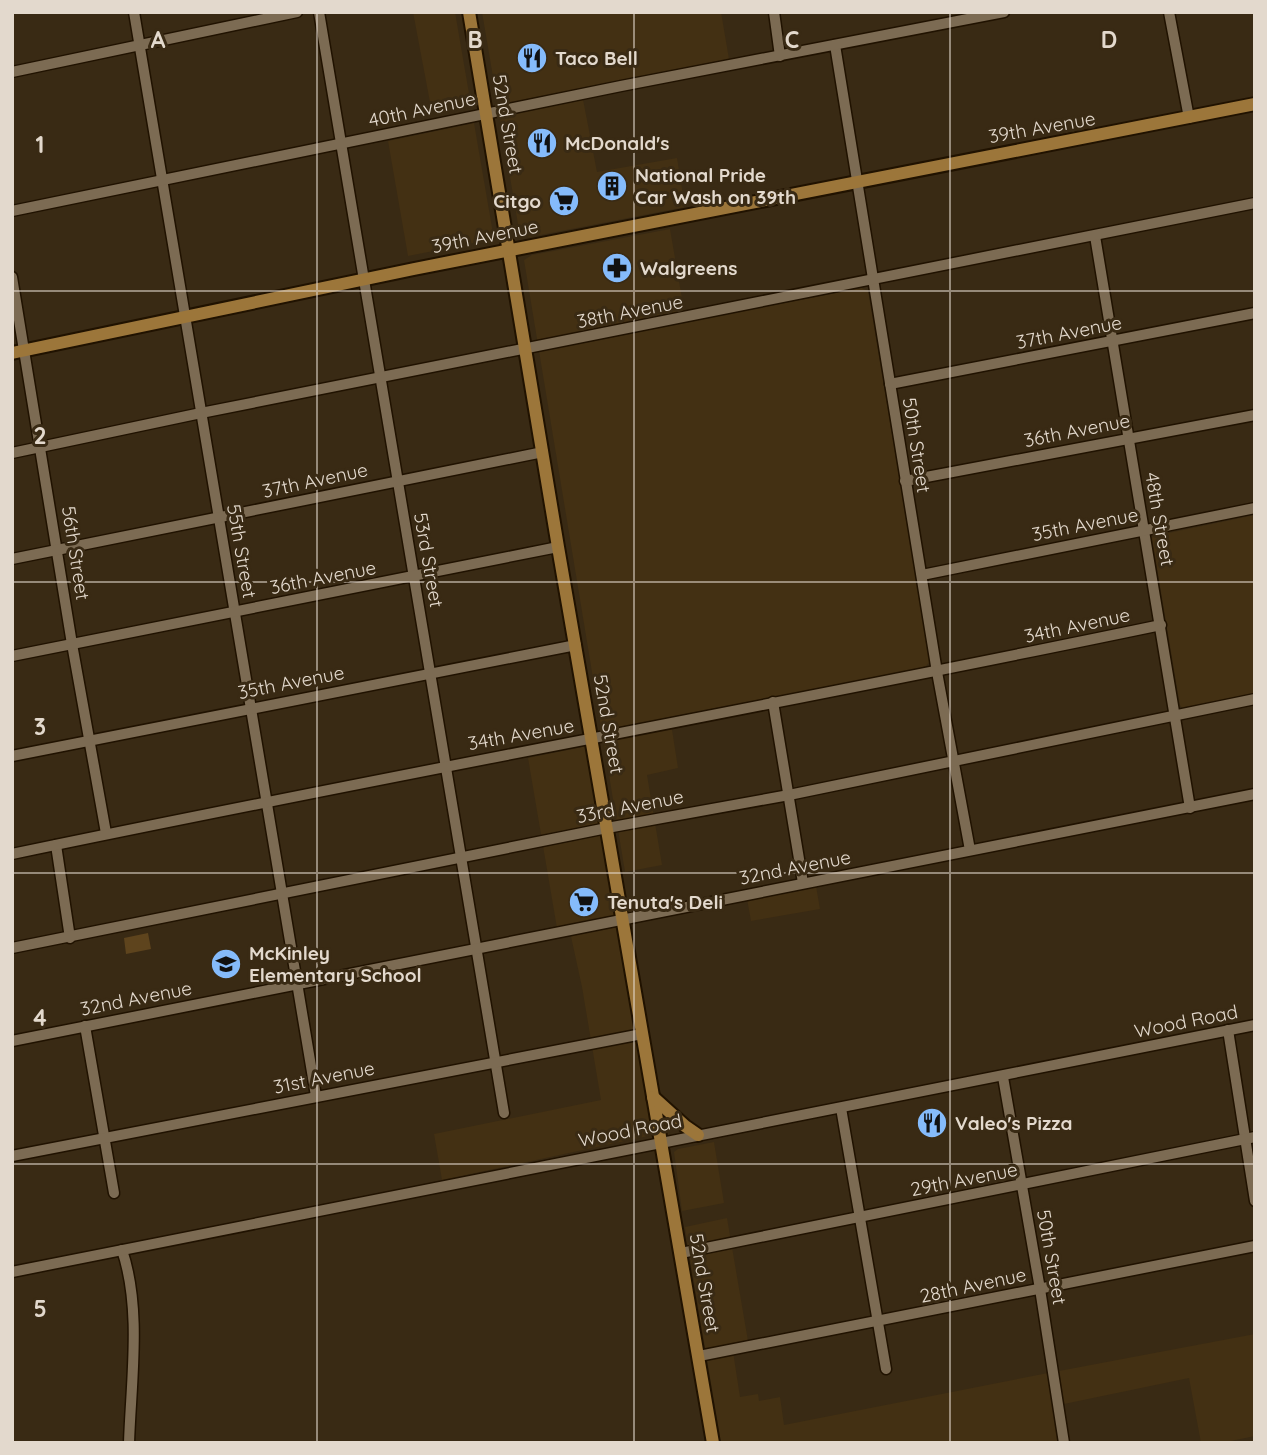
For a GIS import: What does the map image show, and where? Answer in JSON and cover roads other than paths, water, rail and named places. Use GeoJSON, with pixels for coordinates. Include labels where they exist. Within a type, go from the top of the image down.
{"type":"FeatureCollection","features":[{"type":"Feature","properties":{"kind":"main road","name":"52nd Street"},"geometry":{"type":"LineString","coordinates":[[470,12],[558,547],[713,1443]]}},
{"type":"Feature","properties":{"kind":"main road","name":"39th Avenue"},"geometry":{"type":"LineString","coordinates":[[19,351],[365,279],[1255,104]]}},
{"type":"Feature","properties":{"kind":"main road"},"geometry":{"type":"LineString","coordinates":[[653,1097],[698,1135]]}},
{"type":"Feature","properties":{"kind":"street","name":"55th Street"},"geometry":{"type":"LineString","coordinates":[[134,12],[316,1096]]}},
{"type":"Feature","properties":{"kind":"street"},"geometry":{"type":"LineString","coordinates":[[12,72],[297,12]]}},
{"type":"Feature","properties":{"kind":"street","name":"53rd Street"},"geometry":{"type":"LineString","coordinates":[[319,12],[503,1113]]}},
{"type":"Feature","properties":{"kind":"street"},"geometry":{"type":"LineString","coordinates":[[774,12],[780,56]]}},
{"type":"Feature","properties":{"kind":"street","name":"40th Avenue"},"geometry":{"type":"LineString","coordinates":[[12,211],[486,113],[1004,12]]}},
{"type":"Feature","properties":{"kind":"street"},"geometry":{"type":"LineString","coordinates":[[1170,12],[1189,118]]}},
{"type":"Feature","properties":{"kind":"street","name":"50th Street"},"geometry":{"type":"LineString","coordinates":[[835,45],[937,672],[970,850]]}},
{"type":"Feature","properties":{"kind":"street","name":"38th Avenue"},"geometry":{"type":"LineString","coordinates":[[12,453],[1255,203]]}},
{"type":"Feature","properties":{"kind":"street","name":"48th Street"},"geometry":{"type":"LineString","coordinates":[[1095,236],[1190,808]]}},
{"type":"Feature","properties":{"kind":"street","name":"56th Street"},"geometry":{"type":"LineString","coordinates":[[12,277],[19,351],[40,448],[106,833]]}},
{"type":"Feature","properties":{"kind":"street","name":"37th Avenue"},"geometry":{"type":"LineString","coordinates":[[890,384],[1255,313]]}},
{"type":"Feature","properties":{"kind":"street","name":"36th Avenue"},"geometry":{"type":"LineString","coordinates":[[905,481],[1255,415]]}},
{"type":"Feature","properties":{"kind":"street","name":"37th Avenue"},"geometry":{"type":"LineString","coordinates":[[12,559],[543,452]]}},
{"type":"Feature","properties":{"kind":"street","name":"35th Avenue"},"geometry":{"type":"LineString","coordinates":[[922,575],[1255,508]]}},
{"type":"Feature","properties":{"kind":"street","name":"36th Avenue"},"geometry":{"type":"LineString","coordinates":[[12,656],[558,547]]}},
{"type":"Feature","properties":{"kind":"street","name":"34th Avenue"},"geometry":{"type":"LineString","coordinates":[[12,854],[445,766],[937,672],[1161,625]]}},
{"type":"Feature","properties":{"kind":"street","name":"35th Avenue"},"geometry":{"type":"LineString","coordinates":[[12,756],[576,645]]}},
{"type":"Feature","properties":{"kind":"street","name":"33rd Avenue"},"geometry":{"type":"LineString","coordinates":[[12,948],[607,828],[789,795],[1255,699]]}},
{"type":"Feature","properties":{"kind":"street"},"geometry":{"type":"LineString","coordinates":[[773,702],[803,883]]}},
{"type":"Feature","properties":{"kind":"street","name":"32nd Avenue"},"geometry":{"type":"LineString","coordinates":[[12,1041],[1255,794]]}},
{"type":"Feature","properties":{"kind":"street"},"geometry":{"type":"LineString","coordinates":[[56,845],[70,938]]}},
{"type":"Feature","properties":{"kind":"street","name":"Wood Road"},"geometry":{"type":"LineString","coordinates":[[12,1272],[1255,1025]]}},
{"type":"Feature","properties":{"kind":"street"},"geometry":{"type":"LineString","coordinates":[[85,1026],[114,1194]]}},
{"type":"Feature","properties":{"kind":"street"},"geometry":{"type":"LineString","coordinates":[[1228,1030],[1250,1138],[1255,1201]]}},
{"type":"Feature","properties":{"kind":"street","name":"31st Avenue"},"geometry":{"type":"LineString","coordinates":[[12,1156],[642,1034]]}},
{"type":"Feature","properties":{"kind":"street","name":"50th Street"},"geometry":{"type":"LineString","coordinates":[[1003,1077],[1064,1443]]}},
{"type":"Feature","properties":{"kind":"street"},"geometry":{"type":"LineString","coordinates":[[841,1108],[886,1369]]}},
{"type":"Feature","properties":{"kind":"street","name":"29th Avenue"},"geometry":{"type":"LineString","coordinates":[[681,1253],[1250,1138]]}},
{"type":"Feature","properties":{"kind":"street","name":"28th Avenue"},"geometry":{"type":"LineString","coordinates":[[699,1356],[1255,1247]]}},
{"type":"Feature","properties":{"kind":"street"},"geometry":{"type":"LineString","coordinates":[[122,1250],[129,1272],[133,1311],[129,1443]]}},
{"type":"Feature","properties":{"kind":"place","name":"Taco Bell"},"geometry":{"type":"Point","coordinates":[532,58]}},
{"type":"Feature","properties":{"kind":"place","name":"McDonald's"},"geometry":{"type":"Point","coordinates":[542,143]}},
{"type":"Feature","properties":{"kind":"place","name":"National Pride Car Wash on 39th"},"geometry":{"type":"Point","coordinates":[612,186]}},
{"type":"Feature","properties":{"kind":"place","name":"Citgo"},"geometry":{"type":"Point","coordinates":[564,201]}},
{"type":"Feature","properties":{"kind":"place","name":"Walgreens"},"geometry":{"type":"Point","coordinates":[617,268]}},
{"type":"Feature","properties":{"kind":"place","name":"Tenuta's Deli"},"geometry":{"type":"Point","coordinates":[584,902]}},
{"type":"Feature","properties":{"kind":"place","name":"McKinley Elementary School"},"geometry":{"type":"Point","coordinates":[226,964]}},
{"type":"Feature","properties":{"kind":"place","name":"Valeo's Pizza"},"geometry":{"type":"Point","coordinates":[932,1123]}}]}
